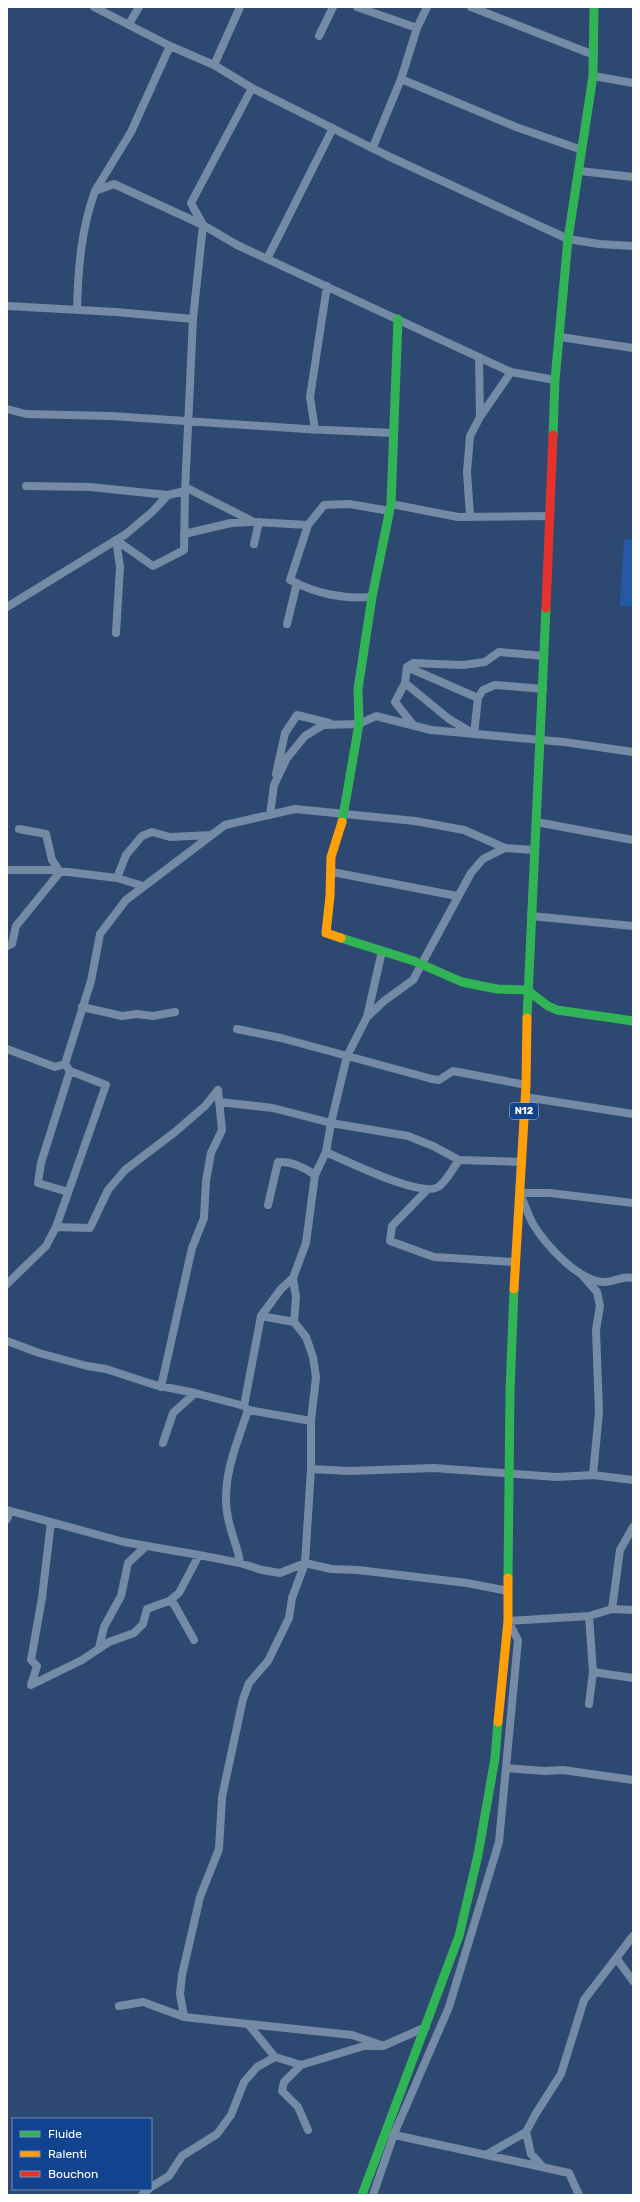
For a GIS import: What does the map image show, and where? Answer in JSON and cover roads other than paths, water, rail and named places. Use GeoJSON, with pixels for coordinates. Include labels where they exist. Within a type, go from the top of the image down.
{"type":"FeatureCollection","features":[{"type":"Feature","properties":{"kind":"main road","name":"N12"},"geometry":{"type":"LineString","coordinates":[[362,2195],[390,2134],[426,2027],[459,1936],[478,1855],[495,1758],[508,1621],[509,1473],[516,1262],[526,1085],[527,990],[535,850],[538,740],[544,656],[555,380],[568,239],[580,171],[593,76],[594,7]]}},
{"type":"Feature","properties":{"kind":"main road"},"geometry":{"type":"LineString","coordinates":[[398,319],[390,508],[372,597],[358,688],[359,724],[338,839],[331,857],[332,872],[326,933],[422,964],[445,976],[462,982],[497,989],[527,990],[548,1006],[557,1010],[633,1021]]}},
{"type":"Feature","properties":{"kind":"street"},"geometry":{"type":"LineString","coordinates":[[94,7],[170,46],[214,65],[252,88],[373,147],[388,156],[568,239],[599,244],[633,246]]}},
{"type":"Feature","properties":{"kind":"street"},"geometry":{"type":"LineString","coordinates":[[129,24],[139,7]]}},
{"type":"Feature","properties":{"kind":"street"},"geometry":{"type":"LineString","coordinates":[[214,65],[240,7]]}},
{"type":"Feature","properties":{"kind":"street"},"geometry":{"type":"LineString","coordinates":[[319,36],[332,7]]}},
{"type":"Feature","properties":{"kind":"street"},"geometry":{"type":"LineString","coordinates":[[357,7],[417,28]]}},
{"type":"Feature","properties":{"kind":"street"},"geometry":{"type":"LineString","coordinates":[[373,147],[401,79],[417,28],[427,7]]}},
{"type":"Feature","properties":{"kind":"street"},"geometry":{"type":"LineString","coordinates":[[471,7],[594,55]]}},
{"type":"Feature","properties":{"kind":"street"},"geometry":{"type":"LineString","coordinates":[[77,310],[79,259],[84,224],[95,191],[131,132],[170,46]]}},
{"type":"Feature","properties":{"kind":"street"},"geometry":{"type":"LineString","coordinates":[[593,76],[633,83]]}},
{"type":"Feature","properties":{"kind":"street"},"geometry":{"type":"LineString","coordinates":[[401,79],[457,101],[516,127],[582,150]]}},
{"type":"Feature","properties":{"kind":"street"},"geometry":{"type":"LineString","coordinates":[[116,540],[153,566],[184,550],[184,491],[189,421],[193,319],[203,225],[191,203],[252,88]]}},
{"type":"Feature","properties":{"kind":"street"},"geometry":{"type":"LineString","coordinates":[[267,258],[333,128]]}},
{"type":"Feature","properties":{"kind":"street"},"geometry":{"type":"LineString","coordinates":[[580,171],[633,177]]}},
{"type":"Feature","properties":{"kind":"street"},"geometry":{"type":"LineString","coordinates":[[95,191],[114,184],[203,225],[237,245],[511,372],[555,380]]}},
{"type":"Feature","properties":{"kind":"street"},"geometry":{"type":"LineString","coordinates":[[315,430],[310,397],[327,286]]}},
{"type":"Feature","properties":{"kind":"street"},"geometry":{"type":"LineString","coordinates":[[7,306],[193,319]]}},
{"type":"Feature","properties":{"kind":"street"},"geometry":{"type":"LineString","coordinates":[[560,338],[633,348]]}},
{"type":"Feature","properties":{"kind":"street"},"geometry":{"type":"LineString","coordinates":[[479,357],[480,417]]}},
{"type":"Feature","properties":{"kind":"street"},"geometry":{"type":"LineString","coordinates":[[470,516],[467,472],[470,436],[480,417],[511,372]]}},
{"type":"Feature","properties":{"kind":"street"},"geometry":{"type":"LineString","coordinates":[[7,409],[26,414],[189,421],[315,430],[392,433]]}},
{"type":"Feature","properties":{"kind":"street"},"geometry":{"type":"LineString","coordinates":[[26,486],[90,487],[168,495],[189,489],[256,522]]}},
{"type":"Feature","properties":{"kind":"street"},"geometry":{"type":"LineString","coordinates":[[7,607],[116,540],[152,512],[168,495]]}},
{"type":"Feature","properties":{"kind":"street"},"geometry":{"type":"LineString","coordinates":[[372,597],[348,599],[312,591],[290,580],[308,525],[324,505],[349,504],[458,517],[549,516]]}},
{"type":"Feature","properties":{"kind":"street"},"geometry":{"type":"LineString","coordinates":[[184,534],[231,522],[308,525]]}},
{"type":"Feature","properties":{"kind":"street"},"geometry":{"type":"LineString","coordinates":[[254,544],[256,522]]}},
{"type":"Feature","properties":{"kind":"street"},"geometry":{"type":"LineString","coordinates":[[116,540],[120,567],[116,633]]}},
{"type":"Feature","properties":{"kind":"street"},"geometry":{"type":"LineString","coordinates":[[287,624],[296,584]]}},
{"type":"Feature","properties":{"kind":"street"},"geometry":{"type":"LineString","coordinates":[[414,726],[395,702],[405,683],[407,667],[413,663],[463,665],[485,662],[499,652],[544,656]]}},
{"type":"Feature","properties":{"kind":"street"},"geometry":{"type":"LineString","coordinates":[[407,667],[478,698]]}},
{"type":"Feature","properties":{"kind":"street"},"geometry":{"type":"LineString","coordinates":[[405,683],[449,719],[474,734]]}},
{"type":"Feature","properties":{"kind":"street"},"geometry":{"type":"LineString","coordinates":[[474,734],[478,698],[483,690],[495,685],[542,689]]}},
{"type":"Feature","properties":{"kind":"street"},"geometry":{"type":"LineString","coordinates":[[270,815],[284,733],[297,715],[336,725]]}},
{"type":"Feature","properties":{"kind":"street"},"geometry":{"type":"LineString","coordinates":[[274,785],[287,758],[305,736],[323,726],[359,724],[376,716],[431,730],[564,742],[633,752]]}},
{"type":"Feature","properties":{"kind":"street"},"geometry":{"type":"LineString","coordinates":[[65,1064],[90,981],[100,934],[126,900],[225,825],[294,809],[416,821],[464,830],[505,848],[535,850]]}},
{"type":"Feature","properties":{"kind":"street"},"geometry":{"type":"LineString","coordinates":[[536,822],[633,840]]}},
{"type":"Feature","properties":{"kind":"street"},"geometry":{"type":"LineString","coordinates":[[19,829],[46,834],[52,860],[60,872]]}},
{"type":"Feature","properties":{"kind":"street"},"geometry":{"type":"LineString","coordinates":[[117,878],[126,855],[142,836],[152,832],[170,836],[211,835]]}},
{"type":"Feature","properties":{"kind":"street"},"geometry":{"type":"LineString","coordinates":[[367,1017],[384,1001],[413,980],[457,896],[471,873],[483,859],[505,848]]}},
{"type":"Feature","properties":{"kind":"street"},"geometry":{"type":"LineString","coordinates":[[7,870],[60,872],[117,878],[143,886]]}},
{"type":"Feature","properties":{"kind":"street"},"geometry":{"type":"LineString","coordinates":[[7,946],[12,944],[14,941],[16,926],[60,872]]}},
{"type":"Feature","properties":{"kind":"street"},"geometry":{"type":"LineString","coordinates":[[332,872],[457,896]]}},
{"type":"Feature","properties":{"kind":"street"},"geometry":{"type":"LineString","coordinates":[[531,916],[633,926]]}},
{"type":"Feature","properties":{"kind":"street"},"geometry":{"type":"LineString","coordinates":[[240,1563],[239,1550],[227,1514],[226,1481],[246,1408],[261,1316],[276,1295],[293,1278],[306,1243],[315,1175],[326,1152],[347,1056],[367,1017],[382,951]]}},
{"type":"Feature","properties":{"kind":"street"},"geometry":{"type":"LineString","coordinates":[[82,1007],[122,1016],[137,1014],[153,1016],[175,1012]]}},
{"type":"Feature","properties":{"kind":"street"},"geometry":{"type":"LineString","coordinates":[[237,1030],[281,1038],[432,1079],[439,1080],[453,1071],[526,1085]]}},
{"type":"Feature","properties":{"kind":"street"},"geometry":{"type":"LineString","coordinates":[[7,1049],[55,1067],[65,1064]]}},
{"type":"Feature","properties":{"kind":"street"},"geometry":{"type":"LineString","coordinates":[[7,1284],[10,1278],[46,1246],[56,1227],[106,1085],[70,1071],[65,1064]]}},
{"type":"Feature","properties":{"kind":"street"},"geometry":{"type":"LineString","coordinates":[[68,1192],[38,1183],[41,1163],[70,1071]]}},
{"type":"Feature","properties":{"kind":"street"},"geometry":{"type":"LineString","coordinates":[[56,1227],[90,1228],[108,1190],[125,1170],[175,1132],[205,1106],[218,1090],[222,1130],[211,1153],[206,1182],[204,1218],[192,1248],[161,1386]]}},
{"type":"Feature","properties":{"kind":"street"},"geometry":{"type":"LineString","coordinates":[[525,1097],[633,1114]]}},
{"type":"Feature","properties":{"kind":"street"},"geometry":{"type":"LineString","coordinates":[[219,1102],[274,1108],[331,1124],[408,1136],[433,1146],[459,1160],[522,1162]]}},
{"type":"Feature","properties":{"kind":"street"},"geometry":{"type":"LineString","coordinates":[[326,1152],[386,1178],[427,1190],[439,1187],[459,1160]]}},
{"type":"Feature","properties":{"kind":"street"},"geometry":{"type":"LineString","coordinates":[[268,1205],[278,1162],[284,1162],[305,1168],[315,1175]]}},
{"type":"Feature","properties":{"kind":"street"},"geometry":{"type":"LineString","coordinates":[[427,1190],[392,1226],[390,1241],[434,1257],[516,1262]]}},
{"type":"Feature","properties":{"kind":"street"},"geometry":{"type":"LineString","coordinates":[[593,1475],[599,1412],[596,1330],[600,1306],[597,1292],[583,1275],[564,1261],[533,1224],[520,1193],[550,1193],[633,1203]]}},
{"type":"Feature","properties":{"kind":"street"},"geometry":{"type":"LineString","coordinates":[[583,1275],[604,1283],[628,1276],[633,1278]]}},
{"type":"Feature","properties":{"kind":"street"},"geometry":{"type":"LineString","coordinates":[[293,1278],[296,1297],[294,1322]]}},
{"type":"Feature","properties":{"kind":"street"},"geometry":{"type":"LineString","coordinates":[[184,2017],[180,1994],[182,1975],[200,1897],[219,1849],[222,1797],[243,1699],[249,1683],[268,1661],[289,1618],[294,1592],[305,1563],[311,1469],[311,1421],[316,1377],[313,1357],[306,1337],[294,1322],[261,1316]]}},
{"type":"Feature","properties":{"kind":"street"},"geometry":{"type":"LineString","coordinates":[[7,1341],[39,1353],[87,1366],[106,1369],[161,1386],[195,1393],[246,1408],[311,1421]]}},
{"type":"Feature","properties":{"kind":"street"},"geometry":{"type":"LineString","coordinates":[[163,1443],[173,1413],[195,1393]]}},
{"type":"Feature","properties":{"kind":"street"},"geometry":{"type":"LineString","coordinates":[[311,1469],[349,1471],[434,1468],[557,1477],[593,1475],[633,1480]]}},
{"type":"Feature","properties":{"kind":"street"},"geometry":{"type":"LineString","coordinates":[[7,1519],[8,1511],[145,1547],[199,1554],[280,1573],[305,1563],[331,1569],[358,1570],[467,1583],[508,1591]]}},
{"type":"Feature","properties":{"kind":"street"},"geometry":{"type":"LineString","coordinates":[[51,1522],[42,1598],[31,1660],[38,1666],[31,1685],[82,1660],[109,1642],[134,1633],[143,1624],[147,1609],[169,1601],[178,1593],[199,1554]]}},
{"type":"Feature","properties":{"kind":"street"},"geometry":{"type":"LineString","coordinates":[[612,1609],[620,1550],[633,1527]]}},
{"type":"Feature","properties":{"kind":"street"},"geometry":{"type":"LineString","coordinates":[[99,1648],[104,1627],[121,1596],[128,1563],[145,1547]]}},
{"type":"Feature","properties":{"kind":"street"},"geometry":{"type":"LineString","coordinates":[[169,1601],[174,1604],[194,1640]]}},
{"type":"Feature","properties":{"kind":"street"},"geometry":{"type":"LineString","coordinates":[[373,2195],[390,2134],[449,2007],[499,1842],[518,1640],[508,1621],[589,1616],[612,1609],[633,1610]]}},
{"type":"Feature","properties":{"kind":"street"},"geometry":{"type":"LineString","coordinates":[[589,1616],[593,1672],[589,1704]]}},
{"type":"Feature","properties":{"kind":"street"},"geometry":{"type":"LineString","coordinates":[[593,1672],[633,1678]]}},
{"type":"Feature","properties":{"kind":"street"},"geometry":{"type":"LineString","coordinates":[[506,1768],[544,1771],[563,1770],[633,1780]]}},
{"type":"Feature","properties":{"kind":"street"},"geometry":{"type":"LineString","coordinates":[[486,2155],[526,2132],[534,2115],[561,2074],[584,2000],[633,1936]]}},
{"type":"Feature","properties":{"kind":"street"},"geometry":{"type":"LineString","coordinates":[[617,1958],[633,1981]]}},
{"type":"Feature","properties":{"kind":"street"},"geometry":{"type":"LineString","coordinates":[[120,2006],[143,2002],[184,2017],[352,2035],[383,2046]]}},
{"type":"Feature","properties":{"kind":"street"},"geometry":{"type":"LineString","coordinates":[[248,2024],[275,2057],[301,2065]]}},
{"type":"Feature","properties":{"kind":"street"},"geometry":{"type":"LineString","coordinates":[[308,2130],[298,2107],[282,2091],[284,2082],[301,2065],[364,2046],[383,2046],[426,2027]]}},
{"type":"Feature","properties":{"kind":"street"},"geometry":{"type":"LineString","coordinates":[[152,2187],[169,2176],[182,2156],[217,2134],[231,2115],[244,2082],[257,2067],[275,2057]]}},
{"type":"Feature","properties":{"kind":"street"},"geometry":{"type":"LineString","coordinates":[[526,2132],[530,2154],[543,2167]]}},
{"type":"Feature","properties":{"kind":"street"},"geometry":{"type":"LineString","coordinates":[[390,2134],[569,2173],[580,2195]]}}]}
